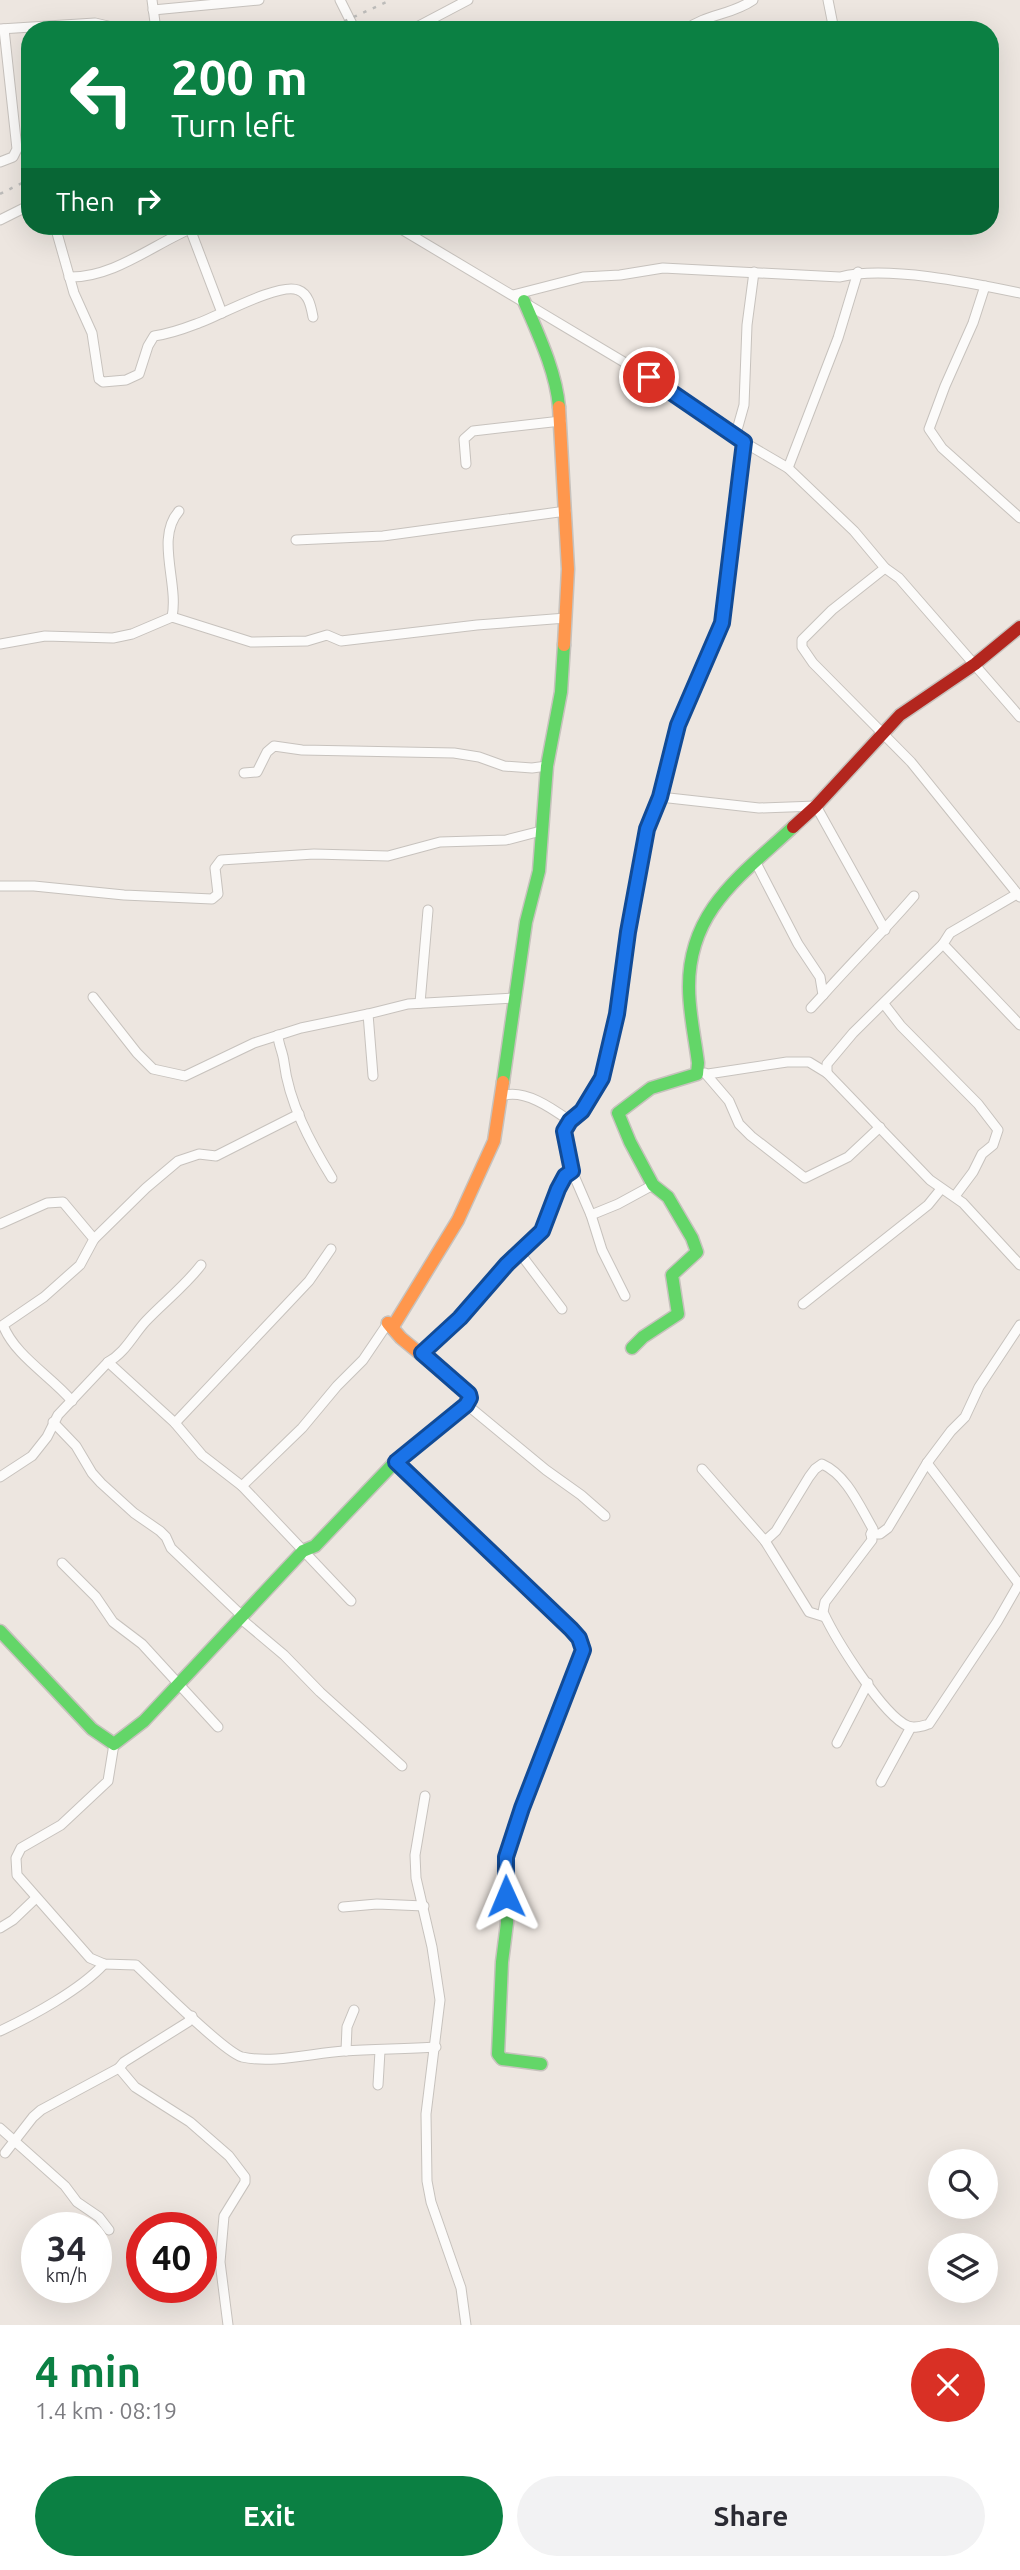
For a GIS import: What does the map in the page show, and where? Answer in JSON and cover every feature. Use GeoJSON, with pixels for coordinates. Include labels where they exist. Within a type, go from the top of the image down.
{"type":"FeatureCollection","features":[{"type":"Feature","properties":{"kind":"street"},"geometry":{"type":"LineString","coordinates":[[152,0],[155,21]]}},
{"type":"Feature","properties":{"kind":"street"},"geometry":{"type":"LineString","coordinates":[[153,10],[259,0]]}},
{"type":"Feature","properties":{"kind":"street"},"geometry":{"type":"LineString","coordinates":[[340,0],[350,21]]}},
{"type":"Feature","properties":{"kind":"street"},"geometry":{"type":"LineString","coordinates":[[428,21],[468,0]]}},
{"type":"Feature","properties":{"kind":"street"},"geometry":{"type":"LineString","coordinates":[[696,21],[744,6],[754,0]]}},
{"type":"Feature","properties":{"kind":"street"},"geometry":{"type":"LineString","coordinates":[[828,0],[832,21]]}},
{"type":"Feature","properties":{"kind":"street"},"geometry":{"type":"LineString","coordinates":[[0,162],[13,156],[17,149],[2,29],[21,28]]}},
{"type":"Feature","properties":{"kind":"street"},"geometry":{"type":"LineString","coordinates":[[0,220],[21,210]]}},
{"type":"Feature","properties":{"kind":"street"},"geometry":{"type":"LineString","coordinates":[[57,235],[81,312],[89,325],[99,379],[103,383],[126,380],[139,374],[148,346],[154,337],[197,324],[255,299],[293,289],[300,290],[306,295],[313,317]]}},
{"type":"Feature","properties":{"kind":"street"},"geometry":{"type":"LineString","coordinates":[[69,277],[111,268],[176,235]]}},
{"type":"Feature","properties":{"kind":"street"},"geometry":{"type":"LineString","coordinates":[[195,235],[222,313]]}},
{"type":"Feature","properties":{"kind":"street"},"geometry":{"type":"LineString","coordinates":[[411,235],[649,377],[739,439],[788,468],[845,522],[884,568],[899,578],[1018,711]]}},
{"type":"Feature","properties":{"kind":"street"},"geometry":{"type":"LineString","coordinates":[[518,298],[583,276],[620,275],[663,268],[840,277],[858,272],[934,278],[1020,293]]}},
{"type":"Feature","properties":{"kind":"street"},"geometry":{"type":"LineString","coordinates":[[625,1296],[602,1250],[591,1215],[572,1171],[564,1131],[588,1102],[602,1078],[609,1054],[647,829],[660,797],[678,725],[722,623],[744,405],[747,324],[754,272]]}},
{"type":"Feature","properties":{"kind":"street"},"geometry":{"type":"LineString","coordinates":[[788,468],[838,338],[858,272]]}},
{"type":"Feature","properties":{"kind":"street"},"geometry":{"type":"LineString","coordinates":[[985,286],[973,323],[929,429],[942,448],[1020,518]]}},
{"type":"Feature","properties":{"kind":"street"},"geometry":{"type":"LineString","coordinates":[[388,1323],[392,1328],[458,1220],[494,1141],[526,922],[539,871],[547,766],[561,692],[568,569],[566,511],[558,397],[544,348],[518,298]]}},
{"type":"Feature","properties":{"kind":"street"},"geometry":{"type":"LineString","coordinates":[[466,464],[464,439],[472,430],[561,421]]}},
{"type":"Feature","properties":{"kind":"street"},"geometry":{"type":"LineString","coordinates":[[172,617],[174,595],[168,551],[168,527],[179,511]]}},
{"type":"Feature","properties":{"kind":"street"},"geometry":{"type":"LineString","coordinates":[[296,540],[383,536],[566,511]]}},
{"type":"Feature","properties":{"kind":"street"},"geometry":{"type":"LineString","coordinates":[[827,1073],[827,1064],[853,1033],[943,944],[950,933],[1017,890],[911,762],[813,663],[802,647],[802,640],[832,610],[884,568]]}},
{"type":"Feature","properties":{"kind":"street"},"geometry":{"type":"LineString","coordinates":[[0,644],[45,636],[113,638],[132,634],[172,617],[251,642],[307,641],[327,635],[341,641],[566,618]]}},
{"type":"Feature","properties":{"kind":"street"},"geometry":{"type":"LineString","coordinates":[[880,1127],[848,1157],[805,1178],[751,1136],[738,1124],[729,1101],[703,1072],[689,988],[692,954],[705,918],[720,894],[816,806],[882,732],[900,715],[933,695],[1020,627]]}},
{"type":"Feature","properties":{"kind":"street"},"geometry":{"type":"LineString","coordinates":[[244,773],[257,772],[267,752],[274,746],[302,750],[454,753],[479,757],[504,766],[547,766]]}},
{"type":"Feature","properties":{"kind":"street"},"geometry":{"type":"LineString","coordinates":[[660,797],[759,808],[816,806]]}},
{"type":"Feature","properties":{"kind":"street"},"geometry":{"type":"LineString","coordinates":[[816,806],[885,930]]}},
{"type":"Feature","properties":{"kind":"street"},"geometry":{"type":"LineString","coordinates":[[0,886],[212,899],[218,894],[215,868],[221,860],[314,854],[388,856],[440,842],[506,840],[541,831]]}},
{"type":"Feature","properties":{"kind":"street"},"geometry":{"type":"LineString","coordinates":[[755,861],[803,952],[820,977],[823,995]]}},
{"type":"Feature","properties":{"kind":"street"},"geometry":{"type":"LineString","coordinates":[[811,1008],[914,896]]}},
{"type":"Feature","properties":{"kind":"street"},"geometry":{"type":"LineString","coordinates":[[420,1003],[428,910]]}},
{"type":"Feature","properties":{"kind":"street"},"geometry":{"type":"LineString","coordinates":[[943,944],[1020,1025]]}},
{"type":"Feature","properties":{"kind":"street"},"geometry":{"type":"LineString","coordinates":[[93,998],[153,1069],[185,1076],[254,1043],[301,1028],[408,1003],[514,998]]}},
{"type":"Feature","properties":{"kind":"street"},"geometry":{"type":"LineString","coordinates":[[884,1004],[901,1026],[978,1104],[998,1130],[993,1145],[982,1154],[973,1172],[955,1196]]}},
{"type":"Feature","properties":{"kind":"street"},"geometry":{"type":"LineString","coordinates":[[368,1014],[373,1076]]}},
{"type":"Feature","properties":{"kind":"street"},"geometry":{"type":"LineString","coordinates":[[278,1035],[285,1073],[299,1114],[332,1178]]}},
{"type":"Feature","properties":{"kind":"street"},"geometry":{"type":"LineString","coordinates":[[632,1348],[649,1331],[672,1321],[678,1314],[672,1275],[682,1265],[693,1260],[697,1252],[696,1245],[668,1197],[653,1185],[618,1113],[643,1090],[691,1078],[703,1072],[809,1062],[827,1073],[941,1189],[955,1196],[1020,1265]]}},
{"type":"Feature","properties":{"kind":"street"},"geometry":{"type":"LineString","coordinates":[[502,1096],[521,1095],[570,1121]]}},
{"type":"Feature","properties":{"kind":"street"},"geometry":{"type":"LineString","coordinates":[[72,1401],[8,1339],[3,1325],[44,1297],[80,1265],[94,1239],[178,1161],[199,1154],[216,1156],[299,1114]]}},
{"type":"Feature","properties":{"kind":"street"},"geometry":{"type":"LineString","coordinates":[[422,1353],[460,1318],[519,1252],[542,1231],[558,1189],[565,1176],[572,1171]]}},
{"type":"Feature","properties":{"kind":"street"},"geometry":{"type":"LineString","coordinates":[[591,1215],[653,1185]]}},
{"type":"Feature","properties":{"kind":"street"},"geometry":{"type":"LineString","coordinates":[[803,1304],[928,1205],[941,1189]]}},
{"type":"Feature","properties":{"kind":"street"},"geometry":{"type":"LineString","coordinates":[[0,1224],[47,1203],[63,1202],[94,1239]]}},
{"type":"Feature","properties":{"kind":"street"},"geometry":{"type":"LineString","coordinates":[[175,1423],[309,1281],[331,1249]]}},
{"type":"Feature","properties":{"kind":"street"},"geometry":{"type":"LineString","coordinates":[[1011,1257],[1020,1250]]}},
{"type":"Feature","properties":{"kind":"street"},"geometry":{"type":"LineString","coordinates":[[519,1252],[562,1309]]}},
{"type":"Feature","properties":{"kind":"street"},"geometry":{"type":"LineString","coordinates":[[0,1477],[32,1456],[47,1437],[53,1422],[201,1265]]}},
{"type":"Feature","properties":{"kind":"street"},"geometry":{"type":"LineString","coordinates":[[388,1323],[401,1338],[469,1394],[466,1405],[396,1462],[314,1546],[303,1551],[144,1721],[114,1744],[108,1781],[61,1825],[22,1848],[16,1858],[17,1875],[90,1958],[104,1964],[136,1965],[192,2017],[242,2057],[277,2058],[346,2051],[436,2047]]}},
{"type":"Feature","properties":{"kind":"street"},"geometry":{"type":"LineString","coordinates":[[242,1486],[294,1437],[363,1360],[388,1323]]}},
{"type":"Feature","properties":{"kind":"street"},"geometry":{"type":"LineString","coordinates":[[871,1534],[880,1534],[888,1528],[951,1431],[965,1418],[979,1387],[1020,1325]]}},
{"type":"Feature","properties":{"kind":"street"},"geometry":{"type":"LineString","coordinates":[[108,1362],[175,1423],[202,1455],[242,1486],[351,1601]]}},
{"type":"Feature","properties":{"kind":"street"},"geometry":{"type":"LineString","coordinates":[[466,1405],[605,1516]]}},
{"type":"Feature","properties":{"kind":"street"},"geometry":{"type":"LineString","coordinates":[[53,1422],[79,1450],[92,1473],[134,1513],[166,1537],[171,1548],[218,1591],[240,1618],[284,1655],[320,1692],[402,1766]]}},
{"type":"Feature","properties":{"kind":"street"},"geometry":{"type":"LineString","coordinates":[[396,1462],[531,1588],[582,1644],[583,1650],[506,1857],[507,1923],[503,1946],[498,2054],[502,2059],[541,2064]]}},
{"type":"Feature","properties":{"kind":"street"},"geometry":{"type":"LineString","coordinates":[[765,1541],[776,1531],[815,1469],[822,1464],[834,1470],[853,1494],[873,1529],[872,1539],[825,1602],[823,1612],[867,1683],[885,1706],[911,1727],[929,1724],[990,1633],[1019,1583],[972,1525],[928,1464]]}},
{"type":"Feature","properties":{"kind":"street"},"geometry":{"type":"LineString","coordinates":[[702,1469],[765,1541],[810,1612],[825,1617]]}},
{"type":"Feature","properties":{"kind":"street"},"geometry":{"type":"LineString","coordinates":[[62,1563],[96,1597],[113,1622],[142,1644],[170,1671],[177,1684],[218,1727]]}},
{"type":"Feature","properties":{"kind":"street"},"geometry":{"type":"LineString","coordinates":[[0,1631],[92,1729],[114,1744]]}},
{"type":"Feature","properties":{"kind":"street"},"geometry":{"type":"LineString","coordinates":[[837,1743],[867,1683]]}},
{"type":"Feature","properties":{"kind":"street"},"geometry":{"type":"LineString","coordinates":[[881,1782],[911,1727]]}},
{"type":"Feature","properties":{"kind":"street"},"geometry":{"type":"LineString","coordinates":[[425,1796],[415,1855],[416,1878],[424,1906],[440,2000],[426,2114],[427,2181],[431,2202],[461,2288],[467,2325]]}},
{"type":"Feature","properties":{"kind":"street"},"geometry":{"type":"LineString","coordinates":[[0,1928],[13,1920],[36,1898]]}},
{"type":"Feature","properties":{"kind":"street"},"geometry":{"type":"LineString","coordinates":[[343,1907],[377,1904],[424,1906]]}},
{"type":"Feature","properties":{"kind":"street"},"geometry":{"type":"LineString","coordinates":[[0,2031],[60,1998],[94,1975],[104,1964]]}},
{"type":"Feature","properties":{"kind":"street"},"geometry":{"type":"LineString","coordinates":[[346,2051],[347,2027],[354,2010]]}},
{"type":"Feature","properties":{"kind":"street"},"geometry":{"type":"LineString","coordinates":[[5,2153],[41,2110],[119,2068],[192,2017]]}},
{"type":"Feature","properties":{"kind":"street"},"geometry":{"type":"LineString","coordinates":[[378,2085],[380,2051]]}},
{"type":"Feature","properties":{"kind":"street"},"geometry":{"type":"LineString","coordinates":[[119,2068],[135,2087],[190,2122],[229,2156],[245,2177],[245,2182],[224,2216],[220,2262],[228,2325]]}},
{"type":"Feature","properties":{"kind":"street"},"geometry":{"type":"LineString","coordinates":[[0,2128],[65,2186],[77,2202],[92,2212]]}},
{"type":"Feature","properties":{"kind":"railway"},"geometry":{"type":"LineString","coordinates":[[345,21],[391,0]]}},
{"type":"Feature","properties":{"kind":"railway"},"geometry":{"type":"LineString","coordinates":[[0,194],[21,184]]}},
{"type":"Feature","properties":{"kind":"traffic: fast"},"geometry":{"type":"LineString","coordinates":[[524,301],[550,366],[559,407]]}},
{"type":"Feature","properties":{"kind":"traffic: fast"},"geometry":{"type":"LineString","coordinates":[[503,1082],[526,922],[539,871],[547,766],[561,692],[564,645]]}},
{"type":"Feature","properties":{"kind":"traffic: fast"},"geometry":{"type":"LineString","coordinates":[[632,1348],[643,1337],[678,1314],[672,1275],[697,1252],[692,1238],[668,1197],[653,1185],[618,1113],[651,1088],[697,1074],[689,988],[691,961],[698,937],[708,915],[737,878],[793,827]]}},
{"type":"Feature","properties":{"kind":"traffic: fast"},"geometry":{"type":"LineString","coordinates":[[0,1631],[92,1729],[114,1744],[144,1721],[303,1551],[315,1546],[395,1462],[411,1449]]}},
{"type":"Feature","properties":{"kind":"traffic: fast"},"geometry":{"type":"LineString","coordinates":[[395,1462],[571,1629],[579,1638],[583,1651],[522,1808],[506,1857],[507,1923],[502,1962],[498,2054],[502,2059],[541,2064]]}},
{"type":"Feature","properties":{"kind":"traffic: slow"},"geometry":{"type":"LineString","coordinates":[[559,407],[568,569],[564,645]]}},
{"type":"Feature","properties":{"kind":"traffic: slow"},"geometry":{"type":"LineString","coordinates":[[388,1323],[392,1328],[458,1220],[494,1141],[503,1082]]}},
{"type":"Feature","properties":{"kind":"traffic: slow"},"geometry":{"type":"LineString","coordinates":[[388,1323],[401,1338],[469,1394],[470,1398],[411,1449]]}},
{"type":"Feature","properties":{"kind":"traffic: jam"},"geometry":{"type":"LineString","coordinates":[[793,827],[816,806],[900,715],[975,664],[1020,627]]}},
{"type":"Feature","properties":{"kind":"route"},"geometry":{"type":"LineString","coordinates":[[506,1896],[506,1857],[583,1650],[582,1644],[531,1588],[396,1462],[466,1405],[470,1398],[469,1394],[422,1353],[460,1318],[507,1264],[542,1231],[558,1189],[565,1176],[572,1171],[564,1131],[570,1121],[582,1111],[602,1078],[617,1014],[628,932],[647,829],[660,797],[678,725],[722,623],[744,442],[649,377]]}}]}
